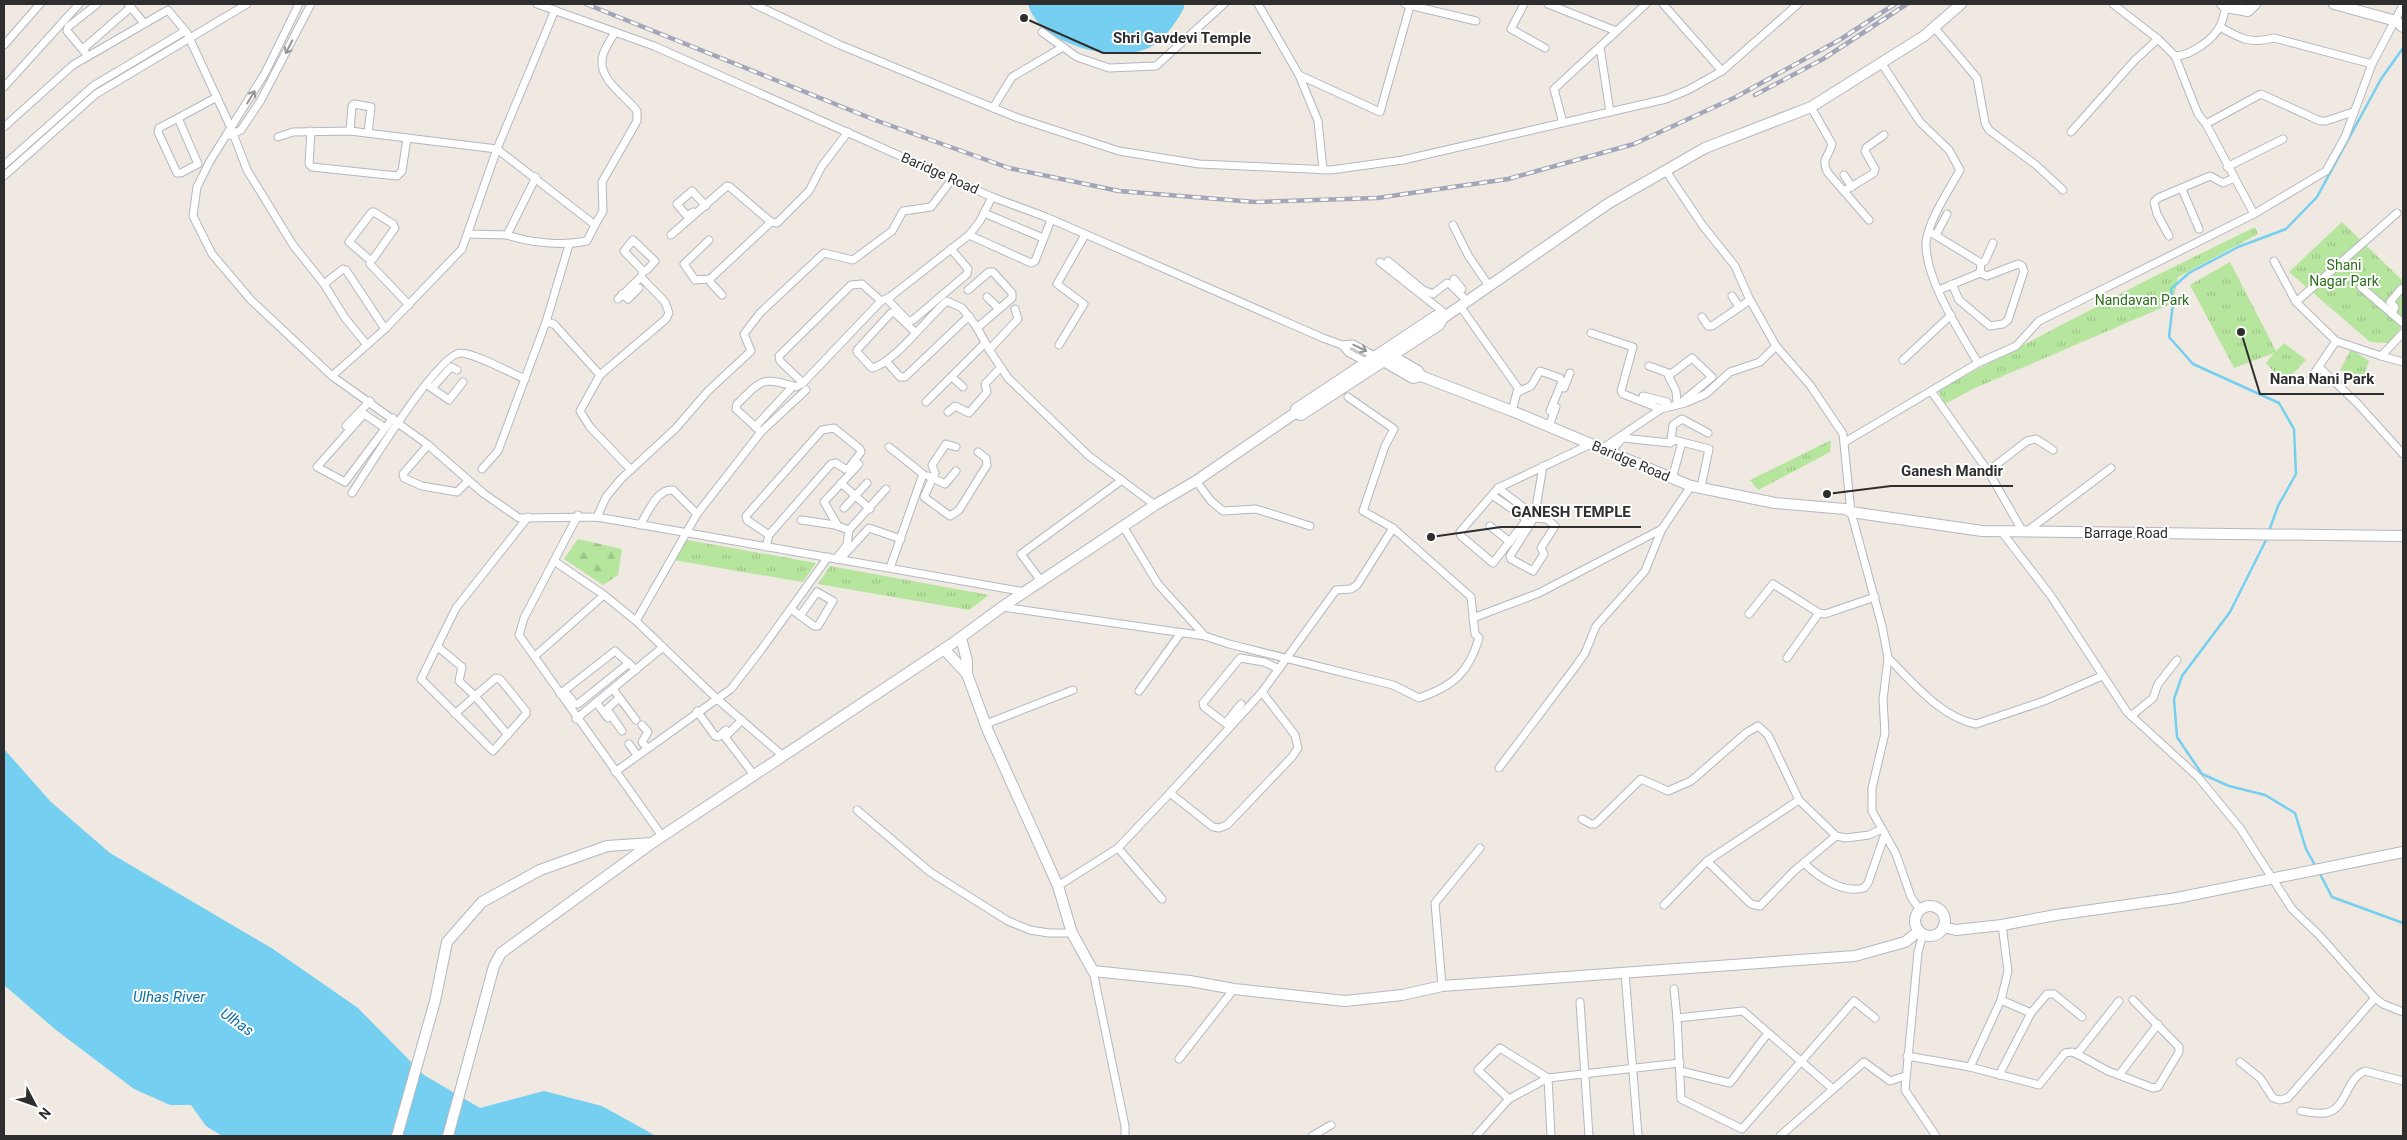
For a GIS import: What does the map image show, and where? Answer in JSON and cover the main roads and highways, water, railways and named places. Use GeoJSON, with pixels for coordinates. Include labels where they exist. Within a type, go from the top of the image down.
{"type":"FeatureCollection","features":[{"type":"Feature","properties":{"kind":"water"},"geometry":{"type":"Polygon","coordinates":[[[1028,4],[1184,4],[1184,8],[1168,32],[1152,46],[1131,53],[1114,53],[1095,51],[1060,39],[1034,18],[1028,4]]]}},
{"type":"Feature","properties":{"kind":"water","name":"Ulhas River"},"geometry":{"type":"Polygon","coordinates":[[[4,749],[51,802],[110,853],[273,949],[358,1008],[424,1075],[480,1108],[544,1091],[602,1106],[656,1136],[222,1136],[206,1126],[191,1105],[170,1105],[134,1089],[56,1030],[4,985],[4,749]]]}},
{"type":"Feature","properties":{"kind":"waterway"},"geometry":{"type":"LineString","coordinates":[[2269,531],[2278,506],[2296,474],[2294,429],[2279,403],[2193,364],[2169,337],[2173,303],[2171,289],[2189,273],[2238,247],[2286,229],[2317,197],[2381,79],[2403,48]]}},
{"type":"Feature","properties":{"kind":"waterway"},"geometry":{"type":"LineString","coordinates":[[2268,536],[2230,612],[2182,676],[2174,699],[2177,737],[2202,774],[2229,786],[2265,795],[2295,813],[2306,849],[2316,867]]}},
{"type":"Feature","properties":{"kind":"waterway"},"geometry":{"type":"LineString","coordinates":[[2319,872],[2332,897],[2403,923]]}},
{"type":"Feature","properties":{"kind":"railway"},"geometry":{"type":"LineString","coordinates":[[586,4],[875,120],[1009,168],[1119,191],[1255,202],[1377,198],[1508,179],[1634,144],[1736,97],[1841,39],[1895,4]]}},
{"type":"Feature","properties":{"kind":"railway"},"geometry":{"type":"LineString","coordinates":[[1755,95],[1823,59],[1907,4]]}},
{"type":"Feature","properties":{"kind":"place","name":"Shri Gavdevi Temple"},"geometry":{"type":"Point","coordinates":[1024,18]}},
{"type":"Feature","properties":{"kind":"place","name":"Nana Nani Park"},"geometry":{"type":"Point","coordinates":[2241,332]}},
{"type":"Feature","properties":{"kind":"place","name":"Ganesh Mandir"},"geometry":{"type":"Point","coordinates":[1827,494]}},
{"type":"Feature","properties":{"kind":"place","name":"GANESH TEMPLE"},"geometry":{"type":"Point","coordinates":[1431,537]}},
{"type":"Feature","properties":{"kind":"park label","name":"Shani Nagar Park"},"geometry":{"type":"Point","coordinates":[2344,274]}},
{"type":"Feature","properties":{"kind":"park label","name":"Nandavan Park"},"geometry":{"type":"Point","coordinates":[2142,300]}},
{"type":"Feature","properties":{"kind":"water label","name":"Ulhas"},"geometry":{"type":"Point","coordinates":[237,1022]}}]}
